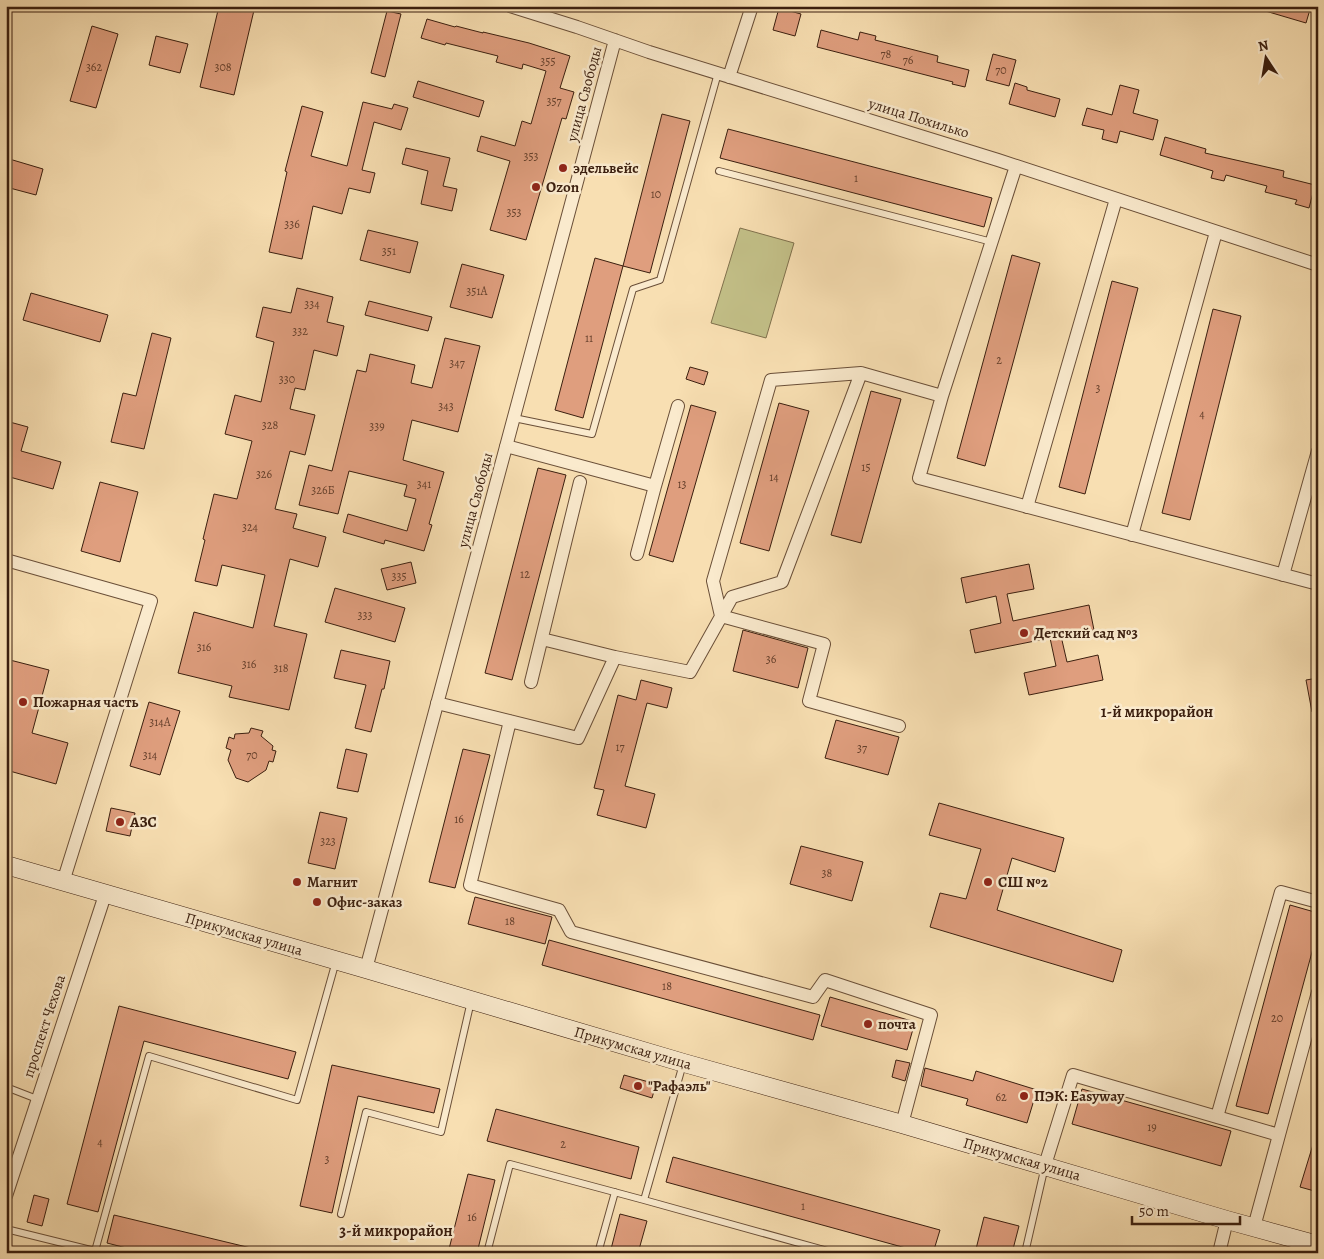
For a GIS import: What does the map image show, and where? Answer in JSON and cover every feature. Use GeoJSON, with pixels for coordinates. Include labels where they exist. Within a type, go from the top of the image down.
{"type":"FeatureCollection","features":[{"type":"Feature","properties":{"kind":"main road","name":"Прикумская улица"},"geometry":{"type":"LineString","coordinates":[[6,865],[105,895],[366,968],[684,1063],[1046,1165],[1227,1220],[1318,1245]]}},
{"type":"Feature","properties":{"kind":"street","name":"улица Похилько"},"geometry":{"type":"LineString","coordinates":[[510,6],[1016,166],[1318,265]]}},
{"type":"Feature","properties":{"kind":"street"},"geometry":{"type":"LineString","coordinates":[[724,75],[752,6]]}},
{"type":"Feature","properties":{"kind":"street","name":"улица Свободы"},"geometry":{"type":"LineString","coordinates":[[366,968],[615,40]]}},
{"type":"Feature","properties":{"kind":"street"},"geometry":{"type":"LineString","coordinates":[[1016,166],[942,396],[919,478],[1318,584]]}},
{"type":"Feature","properties":{"kind":"street"},"geometry":{"type":"LineString","coordinates":[[1027,507],[1116,199]]}},
{"type":"Feature","properties":{"kind":"street"},"geometry":{"type":"LineString","coordinates":[[1132,535],[1216,232]]}},
{"type":"Feature","properties":{"kind":"street"},"geometry":{"type":"LineString","coordinates":[[721,616],[713,581],[771,380],[861,373],[942,396]]}},
{"type":"Feature","properties":{"kind":"street"},"geometry":{"type":"LineString","coordinates":[[542,639],[615,657],[690,672],[732,596],[782,582],[861,373]]}},
{"type":"Feature","properties":{"kind":"street"},"geometry":{"type":"LineString","coordinates":[[636,554],[678,406]]}},
{"type":"Feature","properties":{"kind":"street"},"geometry":{"type":"LineString","coordinates":[[506,446],[655,486]]}},
{"type":"Feature","properties":{"kind":"street"},"geometry":{"type":"LineString","coordinates":[[1283,575],[1318,451]]}},
{"type":"Feature","properties":{"kind":"street"},"geometry":{"type":"LineString","coordinates":[[531,682],[580,482]]}},
{"type":"Feature","properties":{"kind":"street"},"geometry":{"type":"LineString","coordinates":[[6,560],[151,601],[63,882]]}},
{"type":"Feature","properties":{"kind":"street"},"geometry":{"type":"LineString","coordinates":[[721,616],[824,644],[809,701],[899,726]]}},
{"type":"Feature","properties":{"kind":"street"},"geometry":{"type":"LineString","coordinates":[[437,703],[578,738],[615,657]]}},
{"type":"Feature","properties":{"kind":"street"},"geometry":{"type":"LineString","coordinates":[[510,721],[470,885],[559,910],[571,932],[813,997],[826,980],[932,1015],[902,1124]]}},
{"type":"Feature","properties":{"kind":"street"},"geometry":{"type":"LineString","coordinates":[[1217,1117],[1281,892],[1318,902]]}},
{"type":"Feature","properties":{"kind":"street","name":"проспект Чехова"},"geometry":{"type":"LineString","coordinates":[[6,1196],[105,895]]}},
{"type":"Feature","properties":{"kind":"street"},"geometry":{"type":"LineString","coordinates":[[1254,1227],[1318,992]]}},
{"type":"Feature","properties":{"kind":"street"},"geometry":{"type":"LineString","coordinates":[[1046,1165],[1073,1075],[1279,1135]]}},
{"type":"Feature","properties":{"kind":"street"},"geometry":{"type":"LineString","coordinates":[[1219,1253],[1227,1220]]}},
{"type":"Feature","properties":{"kind":"lane"},"geometry":{"type":"LineString","coordinates":[[514,418],[592,434],[633,289],[660,280],[724,75]]}},
{"type":"Feature","properties":{"kind":"lane"},"geometry":{"type":"LineString","coordinates":[[719,171],[992,242]]}},
{"type":"Feature","properties":{"kind":"lane"},"geometry":{"type":"LineString","coordinates":[[95,1251],[150,1056],[297,1100],[336,960]]}},
{"type":"Feature","properties":{"kind":"lane"},"geometry":{"type":"LineString","coordinates":[[341,1214],[366,1112],[441,1132],[472,1000]]}},
{"type":"Feature","properties":{"kind":"lane"},"geometry":{"type":"LineString","coordinates":[[644,1200],[684,1063]]}},
{"type":"Feature","properties":{"kind":"lane"},"geometry":{"type":"LineString","coordinates":[[6,1087],[37,1099]]}},
{"type":"Feature","properties":{"kind":"lane"},"geometry":{"type":"LineString","coordinates":[[487,1253],[510,1164],[644,1200],[812,1250],[835,1253]]}},
{"type":"Feature","properties":{"kind":"lane"},"geometry":{"type":"LineString","coordinates":[[1024,1253],[1046,1165]]}},
{"type":"Feature","properties":{"kind":"lane"},"geometry":{"type":"LineString","coordinates":[[598,1253],[615,1192]]}},
{"type":"Feature","properties":{"kind":"lane"},"geometry":{"type":"LineString","coordinates":[[6,1229],[103,1253]]}},
{"type":"Feature","properties":{"kind":"shaded area"},"geometry":{"type":"Polygon","coordinates":[[[740,228],[794,243],[766,338],[711,323],[740,228]]]}},
{"type":"Feature","properties":{"kind":"building"},"geometry":{"type":"Polygon","coordinates":[[[219,6],[255,6],[234,95],[200,87],[219,6]]]}},
{"type":"Feature","properties":{"kind":"building"},"geometry":{"type":"Polygon","coordinates":[[[1263,6],[1311,6],[1306,23],[1262,10],[1263,6]]]}},
{"type":"Feature","properties":{"kind":"building"},"geometry":{"type":"Polygon","coordinates":[[[779,8],[801,14],[795,36],[773,30],[779,8]]]}},
{"type":"Feature","properties":{"kind":"building"},"geometry":{"type":"Polygon","coordinates":[[[387,11],[401,14],[385,77],[371,73],[387,11]]]}},
{"type":"Feature","properties":{"kind":"building"},"geometry":{"type":"Polygon","coordinates":[[[427,19],[529,43],[570,56],[560,88],[574,92],[566,119],[562,118],[526,240],[490,230],[510,161],[477,151],[481,136],[515,146],[522,121],[531,124],[546,71],[523,64],[522,69],[496,62],[498,56],[421,38],[427,19]]]}},
{"type":"Feature","properties":{"kind":"building"},"geometry":{"type":"Polygon","coordinates":[[[92,26],[118,34],[96,108],[70,101],[92,26]]]}},
{"type":"Feature","properties":{"kind":"building"},"geometry":{"type":"Polygon","coordinates":[[[821,30],[858,40],[860,32],[876,36],[875,40],[938,56],[937,62],[969,70],[965,87],[952,84],[953,82],[817,47],[821,30]]]}},
{"type":"Feature","properties":{"kind":"building"},"geometry":{"type":"Polygon","coordinates":[[[156,36],[188,44],[180,73],[149,65],[156,36]]]}},
{"type":"Feature","properties":{"kind":"building"},"geometry":{"type":"Polygon","coordinates":[[[993,54],[1016,60],[1009,86],[986,80],[993,54]]]}},
{"type":"Feature","properties":{"kind":"building"},"geometry":{"type":"Polygon","coordinates":[[[418,81],[484,101],[479,117],[413,97],[418,81]]]}},
{"type":"Feature","properties":{"kind":"building"},"geometry":{"type":"Polygon","coordinates":[[[1015,83],[1027,87],[1027,90],[1060,99],[1055,117],[1009,104],[1015,83]]]}},
{"type":"Feature","properties":{"kind":"building"},"geometry":{"type":"Polygon","coordinates":[[[1120,85],[1139,90],[1133,113],[1158,120],[1153,140],[1120,131],[1117,143],[1102,139],[1104,130],[1082,125],[1087,108],[1112,115],[1120,85]]]}},
{"type":"Feature","properties":{"kind":"building"},"geometry":{"type":"Polygon","coordinates":[[[363,102],[392,109],[394,104],[408,108],[401,130],[374,122],[362,170],[375,173],[370,193],[349,188],[342,214],[313,206],[302,259],[269,252],[287,172],[285,171],[302,106],[323,112],[311,156],[347,166],[363,102]]]}},
{"type":"Feature","properties":{"kind":"building"},"geometry":{"type":"Polygon","coordinates":[[[662,114],[690,121],[650,273],[623,266],[662,114]]]}},
{"type":"Feature","properties":{"kind":"building"},"geometry":{"type":"Polygon","coordinates":[[[728,129],[992,198],[984,227],[720,158],[728,129]]]}},
{"type":"Feature","properties":{"kind":"building"},"geometry":{"type":"Polygon","coordinates":[[[1165,137],[1206,149],[1205,153],[1284,171],[1283,177],[1315,185],[1309,208],[1295,204],[1297,200],[1265,192],[1267,186],[1226,175],[1224,181],[1211,178],[1213,171],[1160,155],[1165,137]]]}},
{"type":"Feature","properties":{"kind":"building"},"geometry":{"type":"Polygon","coordinates":[[[406,148],[450,158],[443,186],[457,189],[452,211],[421,204],[428,171],[402,164],[406,148]]]}},
{"type":"Feature","properties":{"kind":"building"},"geometry":{"type":"Polygon","coordinates":[[[6,158],[43,169],[36,195],[6,187],[6,158]]]}},
{"type":"Feature","properties":{"kind":"building"},"geometry":{"type":"Polygon","coordinates":[[[368,230],[418,242],[410,273],[360,260],[368,230]]]}},
{"type":"Feature","properties":{"kind":"building"},"geometry":{"type":"Polygon","coordinates":[[[1012,255],[1040,263],[985,466],[957,458],[1012,255]]]}},
{"type":"Feature","properties":{"kind":"building"},"geometry":{"type":"Polygon","coordinates":[[[595,258],[623,266],[583,418],[555,410],[595,258]]]}},
{"type":"Feature","properties":{"kind":"building"},"geometry":{"type":"Polygon","coordinates":[[[462,264],[504,275],[492,318],[450,307],[462,264]]]}},
{"type":"Feature","properties":{"kind":"building"},"geometry":{"type":"Polygon","coordinates":[[[1112,281],[1138,288],[1085,494],[1059,487],[1112,281]]]}},
{"type":"Feature","properties":{"kind":"building"},"geometry":{"type":"Polygon","coordinates":[[[297,288],[333,297],[327,322],[344,326],[337,356],[314,350],[305,390],[295,388],[290,409],[315,415],[305,455],[290,451],[275,509],[297,514],[293,528],[326,537],[318,567],[290,559],[274,626],[307,634],[289,710],[229,697],[232,686],[178,673],[194,612],[253,628],[265,575],[222,565],[217,586],[195,581],[214,494],[237,499],[252,441],[225,434],[235,395],[261,402],[274,342],[256,337],[263,307],[291,313],[297,288]]]}},
{"type":"Feature","properties":{"kind":"building"},"geometry":{"type":"Polygon","coordinates":[[[31,293],[108,315],[100,342],[23,320],[31,293]]]}},
{"type":"Feature","properties":{"kind":"building"},"geometry":{"type":"Polygon","coordinates":[[[369,301],[432,317],[428,331],[365,315],[369,301]]]}},
{"type":"Feature","properties":{"kind":"building"},"geometry":{"type":"Polygon","coordinates":[[[1213,309],[1241,316],[1190,520],[1162,513],[1213,309]]]}},
{"type":"Feature","properties":{"kind":"building"},"geometry":{"type":"Polygon","coordinates":[[[152,333],[171,338],[144,449],[111,442],[123,393],[136,396],[152,333]]]}},
{"type":"Feature","properties":{"kind":"building"},"geometry":{"type":"Polygon","coordinates":[[[445,338],[480,346],[458,432],[412,420],[403,460],[444,472],[429,524],[432,525],[424,551],[385,540],[384,544],[343,532],[348,514],[407,531],[416,499],[404,496],[407,485],[349,471],[338,514],[299,505],[309,465],[332,471],[357,370],[366,372],[370,354],[415,365],[411,383],[432,388],[445,338]]]}},
{"type":"Feature","properties":{"kind":"building"},"geometry":{"type":"Polygon","coordinates":[[[690,367],[708,372],[704,385],[686,379],[690,367]]]}},
{"type":"Feature","properties":{"kind":"building"},"geometry":{"type":"Polygon","coordinates":[[[871,391],[901,399],[861,543],[831,535],[871,391]]]}},
{"type":"Feature","properties":{"kind":"building"},"geometry":{"type":"Polygon","coordinates":[[[779,403],[809,411],[769,551],[740,543],[779,403]]]}},
{"type":"Feature","properties":{"kind":"building"},"geometry":{"type":"Polygon","coordinates":[[[691,405],[716,412],[673,562],[649,555],[691,405]]]}},
{"type":"Feature","properties":{"kind":"building"},"geometry":{"type":"Polygon","coordinates":[[[6,421],[28,427],[21,451],[61,462],[53,489],[6,476],[6,421]]]}},
{"type":"Feature","properties":{"kind":"building"},"geometry":{"type":"Polygon","coordinates":[[[538,468],[566,475],[512,680],[485,673],[538,468]]]}},
{"type":"Feature","properties":{"kind":"building"},"geometry":{"type":"Polygon","coordinates":[[[100,482],[138,492],[120,562],[81,551],[100,482]]]}},
{"type":"Feature","properties":{"kind":"building"},"geometry":{"type":"Polygon","coordinates":[[[411,562],[416,583],[387,590],[381,569],[411,562]]]}},
{"type":"Feature","properties":{"kind":"building","name":"Детский сад №3"},"geometry":{"type":"Polygon","coordinates":[[[1029,564],[1034,589],[1007,594],[1013,621],[1089,605],[1094,630],[1061,636],[1067,662],[1098,655],[1103,680],[1029,695],[1024,673],[1056,666],[1050,638],[975,653],[970,630],[1001,623],[996,596],[966,603],[961,578],[1029,564]]]}},
{"type":"Feature","properties":{"kind":"building"},"geometry":{"type":"Polygon","coordinates":[[[335,588],[405,608],[395,642],[325,622],[335,588]]]}},
{"type":"Feature","properties":{"kind":"building"},"geometry":{"type":"Polygon","coordinates":[[[743,630],[808,648],[798,688],[733,671],[743,630]]]}},
{"type":"Feature","properties":{"kind":"building"},"geometry":{"type":"Polygon","coordinates":[[[341,650],[390,661],[371,732],[355,728],[366,685],[334,678],[341,650]]]}},
{"type":"Feature","properties":{"kind":"building","name":"Пожарная часть"},"geometry":{"type":"Polygon","coordinates":[[[6,659],[49,670],[32,733],[68,743],[56,784],[6,770],[6,659]]]}},
{"type":"Feature","properties":{"kind":"building"},"geometry":{"type":"Polygon","coordinates":[[[1318,678],[1318,711],[1312,712],[1306,680],[1318,678]]]}},
{"type":"Feature","properties":{"kind":"building"},"geometry":{"type":"Polygon","coordinates":[[[641,680],[672,688],[667,708],[647,703],[625,786],[655,794],[646,828],[597,815],[604,790],[594,788],[618,695],[636,700],[641,680]]]}},
{"type":"Feature","properties":{"kind":"building"},"geometry":{"type":"Polygon","coordinates":[[[149,702],[180,711],[160,775],[130,766],[149,702]]]}},
{"type":"Feature","properties":{"kind":"building"},"geometry":{"type":"Polygon","coordinates":[[[836,720],[899,737],[888,775],[825,758],[836,720]]]}},
{"type":"Feature","properties":{"kind":"building"},"geometry":{"type":"Polygon","coordinates":[[[251,728],[263,731],[261,736],[273,746],[272,750],[276,751],[273,762],[269,761],[266,770],[248,782],[236,778],[228,760],[231,750],[226,748],[229,737],[234,739],[235,734],[249,733],[251,728]]]}},
{"type":"Feature","properties":{"kind":"building"},"geometry":{"type":"Polygon","coordinates":[[[346,749],[367,754],[358,792],[337,788],[346,749]]]}},
{"type":"Feature","properties":{"kind":"building"},"geometry":{"type":"Polygon","coordinates":[[[463,749],[490,755],[455,888],[429,882],[463,749]]]}},
{"type":"Feature","properties":{"kind":"building","name":"СШ №2"},"geometry":{"type":"Polygon","coordinates":[[[939,803],[1064,838],[1055,872],[1012,858],[997,910],[1122,950],[1113,982],[930,927],[940,893],[966,899],[981,849],[929,835],[939,803]]]}},
{"type":"Feature","properties":{"kind":"building","name":"АЗС"},"geometry":{"type":"Polygon","coordinates":[[[111,808],[135,813],[130,836],[106,831],[111,808]]]}},
{"type":"Feature","properties":{"kind":"building"},"geometry":{"type":"Polygon","coordinates":[[[320,812],[347,818],[335,869],[308,863],[320,812]]]}},
{"type":"Feature","properties":{"kind":"building"},"geometry":{"type":"Polygon","coordinates":[[[801,846],[863,862],[852,901],[790,884],[801,846]]]}},
{"type":"Feature","properties":{"kind":"building"},"geometry":{"type":"Polygon","coordinates":[[[475,897],[552,917],[545,944],[468,924],[475,897]]]}},
{"type":"Feature","properties":{"kind":"building"},"geometry":{"type":"Polygon","coordinates":[[[1290,905],[1318,913],[1318,930],[1268,1114],[1236,1106],[1290,905]]]}},
{"type":"Feature","properties":{"kind":"building"},"geometry":{"type":"Polygon","coordinates":[[[549,940],[820,1015],[813,1040],[542,965],[549,940]]]}},
{"type":"Feature","properties":{"kind":"building","name":"почта"},"geometry":{"type":"Polygon","coordinates":[[[830,997],[915,1022],[907,1050],[821,1026],[830,997]]]}},
{"type":"Feature","properties":{"kind":"building"},"geometry":{"type":"Polygon","coordinates":[[[119,1006],[296,1052],[288,1079],[144,1041],[98,1212],[67,1204],[119,1006]]]}},
{"type":"Feature","properties":{"kind":"building"},"geometry":{"type":"Polygon","coordinates":[[[896,1060],[910,1063],[905,1081],[892,1077],[896,1060]]]}},
{"type":"Feature","properties":{"kind":"building"},"geometry":{"type":"Polygon","coordinates":[[[332,1065],[440,1089],[434,1113],[358,1096],[332,1213],[300,1206],[332,1065]]]}},
{"type":"Feature","properties":{"kind":"building"},"geometry":{"type":"Polygon","coordinates":[[[925,1068],[973,1081],[976,1071],[1037,1090],[1027,1123],[966,1105],[968,1099],[921,1086],[925,1068]]]}},
{"type":"Feature","properties":{"kind":"building","name":"\"Рафаэль\""},"geometry":{"type":"Polygon","coordinates":[[[624,1075],[656,1084],[652,1098],[620,1088],[624,1075]]]}},
{"type":"Feature","properties":{"kind":"building"},"geometry":{"type":"Polygon","coordinates":[[[1082,1089],[1231,1131],[1221,1166],[1072,1124],[1082,1089]]]}},
{"type":"Feature","properties":{"kind":"building"},"geometry":{"type":"Polygon","coordinates":[[[496,1109],[639,1147],[631,1179],[487,1141],[496,1109]]]}},
{"type":"Feature","properties":{"kind":"building"},"geometry":{"type":"Polygon","coordinates":[[[1315,1138],[1318,1138],[1318,1192],[1300,1187],[1315,1138]]]}},
{"type":"Feature","properties":{"kind":"building"},"geometry":{"type":"Polygon","coordinates":[[[673,1157],[940,1230],[933,1253],[924,1253],[666,1182],[673,1157]]]}},
{"type":"Feature","properties":{"kind":"building"},"geometry":{"type":"Polygon","coordinates":[[[468,1174],[495,1180],[477,1253],[448,1253],[468,1174]]]}},
{"type":"Feature","properties":{"kind":"building"},"geometry":{"type":"Polygon","coordinates":[[[34,1195],[49,1199],[42,1226],[27,1222],[34,1195]]]}},
{"type":"Feature","properties":{"kind":"building"},"geometry":{"type":"Polygon","coordinates":[[[620,1214],[647,1221],[638,1253],[610,1253],[620,1214]]]}},
{"type":"Feature","properties":{"kind":"building"},"geometry":{"type":"Polygon","coordinates":[[[114,1215],[251,1248],[251,1253],[146,1253],[107,1243],[114,1215]]]}},
{"type":"Feature","properties":{"kind":"building"},"geometry":{"type":"Polygon","coordinates":[[[984,1217],[1019,1226],[1012,1253],[975,1253],[984,1217]]]}},
{"type":"Feature","properties":{"kind":"place","name":"эдельвейс"},"geometry":{"type":"Point","coordinates":[563,168]}},
{"type":"Feature","properties":{"kind":"place","name":"Ozon"},"geometry":{"type":"Point","coordinates":[536,187]}},
{"type":"Feature","properties":{"kind":"place","name":"Детский сад №3"},"geometry":{"type":"Point","coordinates":[1024,633]}},
{"type":"Feature","properties":{"kind":"place","name":"Пожарная часть"},"geometry":{"type":"Point","coordinates":[23,702]}},
{"type":"Feature","properties":{"kind":"place","name":"АЗС"},"geometry":{"type":"Point","coordinates":[120,822]}},
{"type":"Feature","properties":{"kind":"place","name":"Магнит"},"geometry":{"type":"Point","coordinates":[297,882]}},
{"type":"Feature","properties":{"kind":"place","name":"СШ №2"},"geometry":{"type":"Point","coordinates":[988,882]}},
{"type":"Feature","properties":{"kind":"place","name":"Офис-заказ"},"geometry":{"type":"Point","coordinates":[317,902]}},
{"type":"Feature","properties":{"kind":"place","name":"почта"},"geometry":{"type":"Point","coordinates":[868,1024]}},
{"type":"Feature","properties":{"kind":"place","name":"\"Рафаэль\""},"geometry":{"type":"Point","coordinates":[638,1086]}},
{"type":"Feature","properties":{"kind":"place","name":"ПЭК: Easyway"},"geometry":{"type":"Point","coordinates":[1024,1096]}},
{"type":"Feature","properties":{"kind":"district","name":"1-й микрорайон"},"geometry":{"type":"Point","coordinates":[1157,711]}},
{"type":"Feature","properties":{"kind":"district","name":"3-й микрорайон"},"geometry":{"type":"Point","coordinates":[396,1230]}}]}
